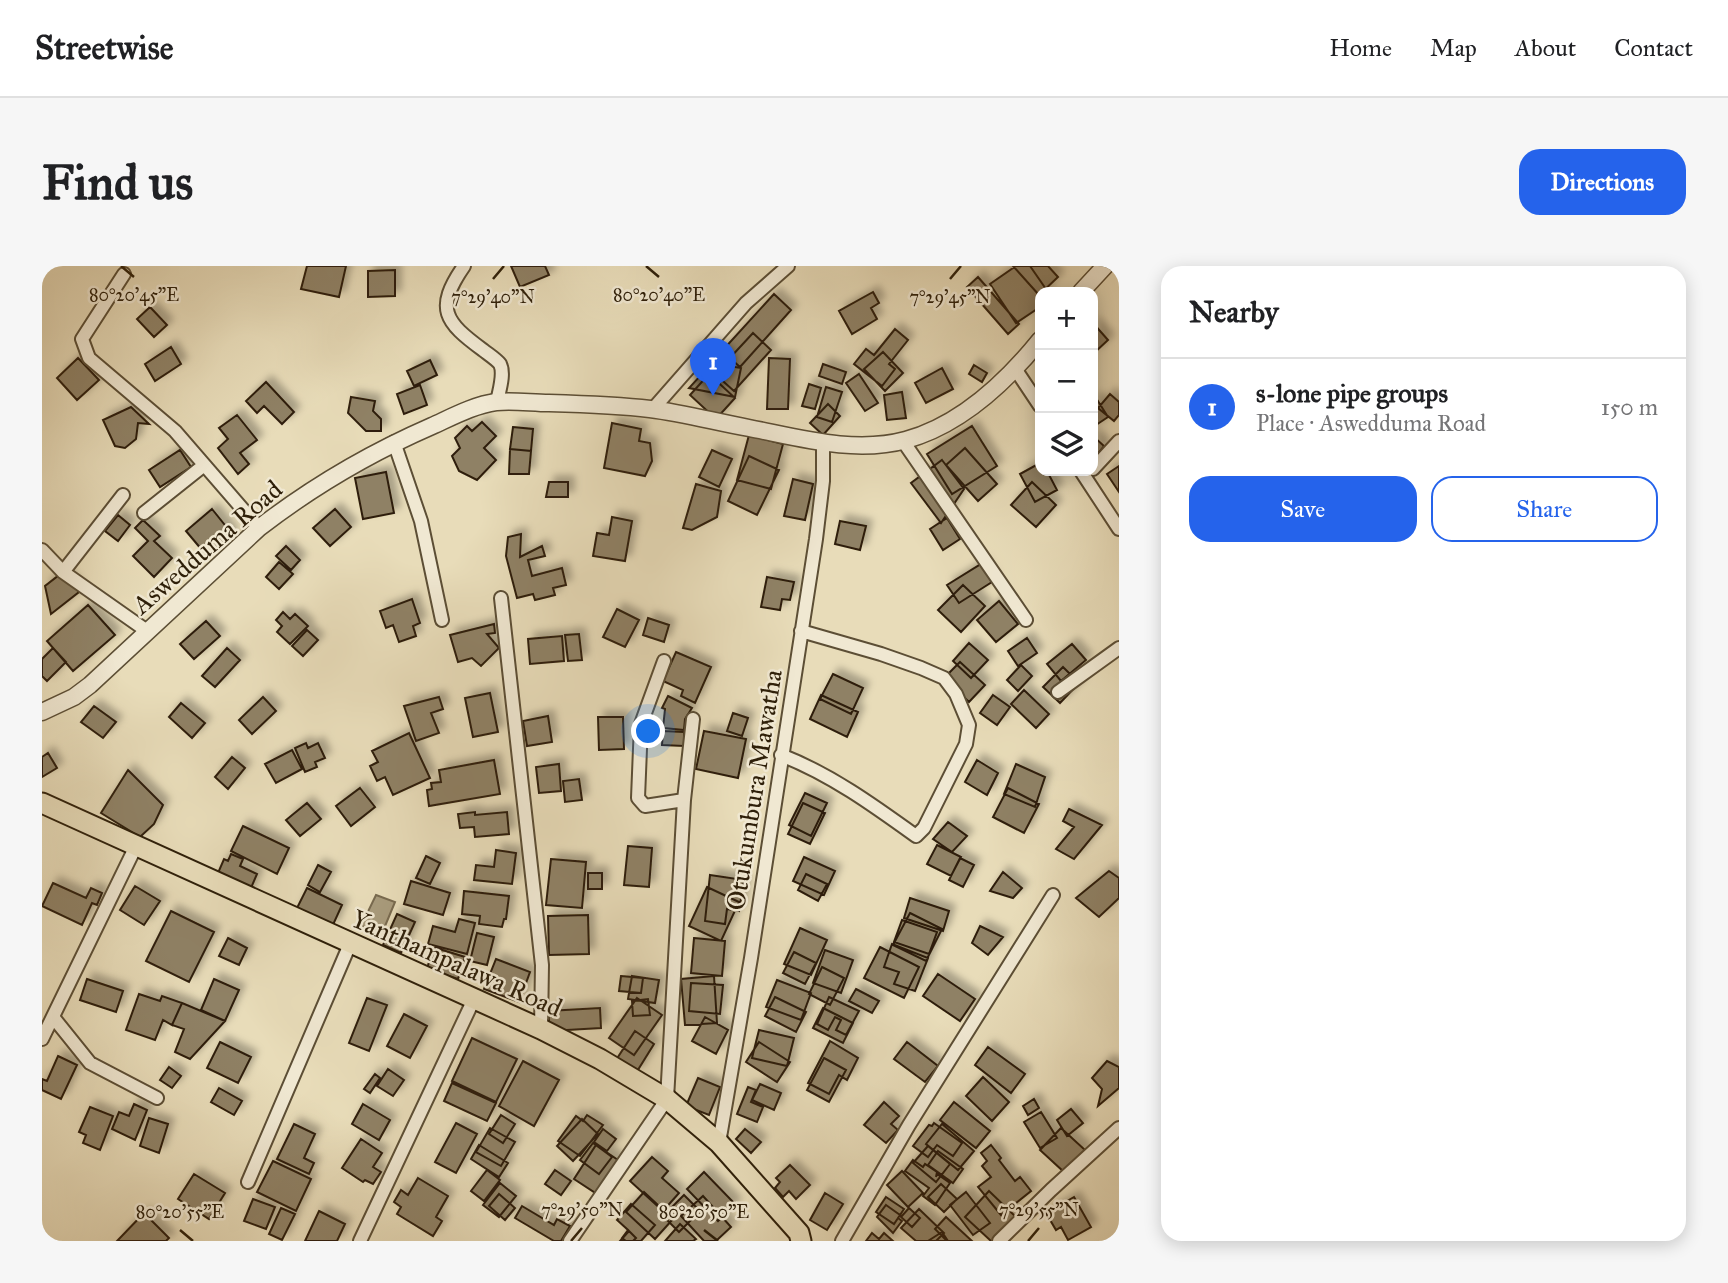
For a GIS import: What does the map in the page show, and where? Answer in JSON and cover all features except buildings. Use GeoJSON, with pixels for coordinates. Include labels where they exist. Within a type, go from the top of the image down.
{"type":"FeatureCollection","features":[{"type":"Feature","properties":{"kind":"main road","name":"Yanthampalawa Road"},"geometry":{"type":"LineString","coordinates":[[42,803],[541,1029],[600,1059],[667,1099],[719,1143],[799,1233],[801,1241]]}},
{"type":"Feature","properties":{"kind":"street"},"geometry":{"type":"LineString","coordinates":[[464,266],[449,293],[446,306],[449,318],[457,330],[499,362],[502,371],[497,402]]}},
{"type":"Feature","properties":{"kind":"street"},"geometry":{"type":"LineString","coordinates":[[653,409],[746,303],[788,266]]}},
{"type":"Feature","properties":{"kind":"street"},"geometry":{"type":"LineString","coordinates":[[1086,287],[1105,266]]}},
{"type":"Feature","properties":{"kind":"street"},"geometry":{"type":"LineString","coordinates":[[124,274],[82,339],[89,358],[175,431],[259,528]]}},
{"type":"Feature","properties":{"kind":"street","name":"Aswedduma Road"},"geometry":{"type":"LineString","coordinates":[[42,712],[74,697],[90,685],[259,528],[282,510],[394,442],[472,408],[497,402],[612,405],[653,409],[823,442],[862,446],[904,441],[941,426],[1016,370],[1035,346]]}},
{"type":"Feature","properties":{"kind":"street"},"geometry":{"type":"LineString","coordinates":[[1016,370],[1035,398]]}},
{"type":"Feature","properties":{"kind":"street"},"geometry":{"type":"LineString","coordinates":[[904,441],[1026,620]]}},
{"type":"Feature","properties":{"kind":"street"},"geometry":{"type":"LineString","coordinates":[[1098,462],[1119,441]]}},
{"type":"Feature","properties":{"kind":"street"},"geometry":{"type":"LineString","coordinates":[[394,442],[421,521],[442,620]]}},
{"type":"Feature","properties":{"kind":"street","name":"Otukumbura Mawatha"},"geometry":{"type":"LineString","coordinates":[[719,1143],[751,958],[816,539],[823,481],[823,442]]}},
{"type":"Feature","properties":{"kind":"street"},"geometry":{"type":"LineString","coordinates":[[144,513],[203,466]]}},
{"type":"Feature","properties":{"kind":"street"},"geometry":{"type":"LineString","coordinates":[[1090,476],[1119,529]]}},
{"type":"Feature","properties":{"kind":"street"},"geometry":{"type":"LineString","coordinates":[[63,572],[123,495]]}},
{"type":"Feature","properties":{"kind":"street"},"geometry":{"type":"LineString","coordinates":[[42,551],[63,572],[147,631]]}},
{"type":"Feature","properties":{"kind":"street"},"geometry":{"type":"LineString","coordinates":[[501,598],[542,965],[541,1029]]}},
{"type":"Feature","properties":{"kind":"street"},"geometry":{"type":"LineString","coordinates":[[781,755],[811,767],[874,805],[916,836],[924,828],[966,744],[969,725],[956,694],[944,678],[881,654],[801,631]]}},
{"type":"Feature","properties":{"kind":"street"},"geometry":{"type":"LineString","coordinates":[[1059,692],[1086,669],[1119,648]]}},
{"type":"Feature","properties":{"kind":"street"},"geometry":{"type":"LineString","coordinates":[[664,661],[641,724],[638,798],[645,806],[684,800]]}},
{"type":"Feature","properties":{"kind":"street"},"geometry":{"type":"LineString","coordinates":[[570,1241],[667,1099],[684,800],[693,719]]}},
{"type":"Feature","properties":{"kind":"street"},"geometry":{"type":"LineString","coordinates":[[42,1039],[136,846]]}},
{"type":"Feature","properties":{"kind":"street"},"geometry":{"type":"LineString","coordinates":[[842,1241],[909,1125],[1053,895]]}},
{"type":"Feature","properties":{"kind":"street"},"geometry":{"type":"LineString","coordinates":[[248,1182],[350,944]]}},
{"type":"Feature","properties":{"kind":"street"},"geometry":{"type":"LineString","coordinates":[[360,1241],[474,999]]}},
{"type":"Feature","properties":{"kind":"street"},"geometry":{"type":"LineString","coordinates":[[52,1017],[90,1063],[157,1098]]}},
{"type":"Feature","properties":{"kind":"street"},"geometry":{"type":"LineString","coordinates":[[999,1241],[1051,1189],[1119,1128]]}},
{"type":"Feature","properties":{"kind":"shaded area"},"geometry":{"type":"Polygon","coordinates":[[[376,895],[395,902],[383,931],[361,926],[376,895]]]}},
{"type":"Feature","properties":{"kind":"place","name":"s-lone pipe groups"},"geometry":{"type":"Point","coordinates":[713,396]}}]}
